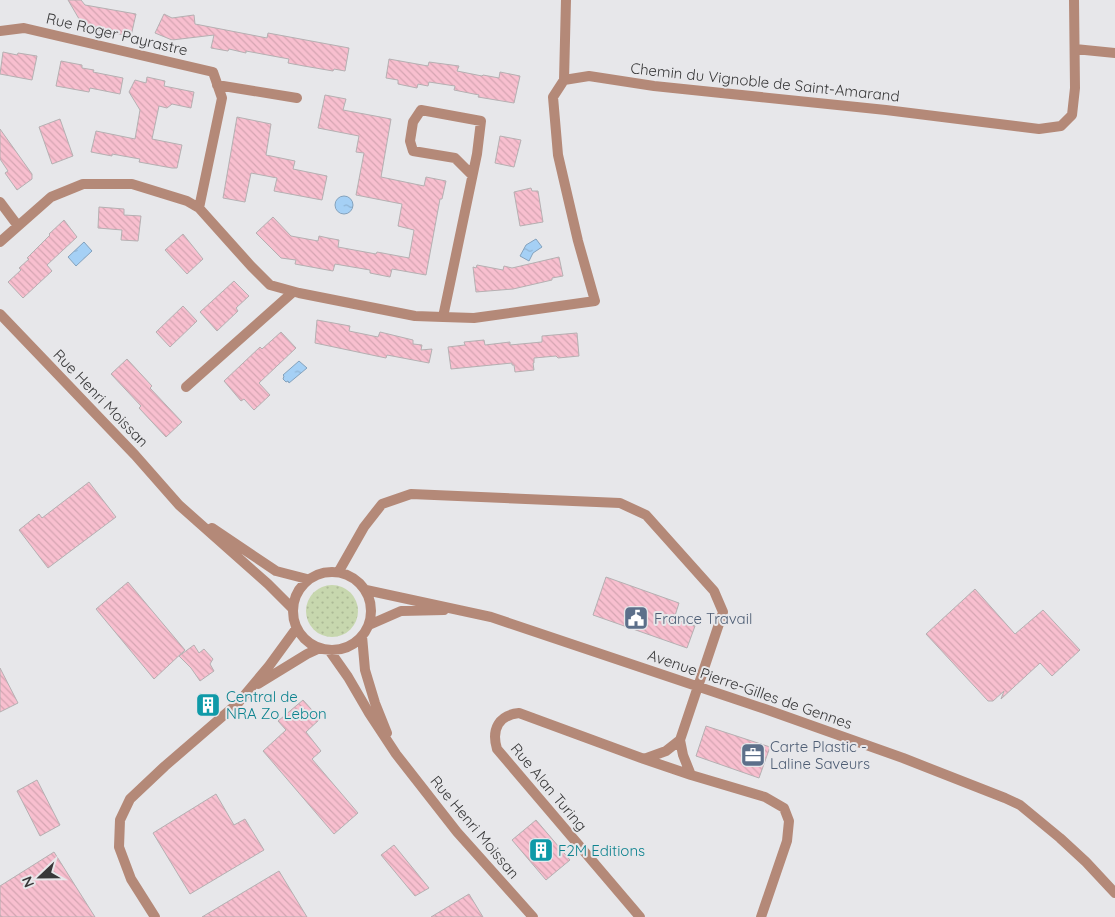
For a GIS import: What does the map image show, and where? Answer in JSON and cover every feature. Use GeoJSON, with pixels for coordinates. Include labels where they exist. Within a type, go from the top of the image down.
{"type":"FeatureCollection","features":[{"type":"Feature","properties":{"kind":"street"},"geometry":{"type":"LineString","coordinates":[[0,242],[51,197],[83,184],[132,184],[187,201],[199,208],[270,285],[293,292],[415,316],[474,318],[595,301],[578,242],[558,155],[553,96],[564,80],[566,0]]}},
{"type":"Feature","properties":{"kind":"street","name":"Chemin du Vignoble de Saint-Amarand"},"geometry":{"type":"LineString","coordinates":[[564,80],[590,76],[654,86],[886,110],[1039,129],[1061,126],[1072,115],[1075,88],[1074,0]]}},
{"type":"Feature","properties":{"kind":"street","name":"Rue Roger Payrastre"},"geometry":{"type":"LineString","coordinates":[[0,31],[24,28],[212,72],[218,85]]}},
{"type":"Feature","properties":{"kind":"street"},"geometry":{"type":"LineString","coordinates":[[1075,49],[1115,53]]}},
{"type":"Feature","properties":{"kind":"street"},"geometry":{"type":"LineString","coordinates":[[199,208],[222,98],[218,85],[298,98]]}},
{"type":"Feature","properties":{"kind":"street"},"geometry":{"type":"LineString","coordinates":[[443,317],[477,154],[481,121],[421,110],[413,122],[410,141],[413,151],[455,158],[472,175]]}},
{"type":"Feature","properties":{"kind":"street"},"geometry":{"type":"LineString","coordinates":[[0,202],[18,226]]}},
{"type":"Feature","properties":{"kind":"street"},"geometry":{"type":"LineString","coordinates":[[186,387],[293,292]]}},
{"type":"Feature","properties":{"kind":"street","name":"Rue Henri Moissan"},"geometry":{"type":"LineString","coordinates":[[0,314],[135,455],[179,505],[268,584],[292,608]]}},
{"type":"Feature","properties":{"kind":"street"},"geometry":{"type":"LineString","coordinates":[[339,572],[364,527],[382,504],[411,494],[620,503],[646,515],[714,591],[723,612],[680,740],[683,755],[691,775]]}},
{"type":"Feature","properties":{"kind":"street","name":"Rue Henri Moissan"},"geometry":{"type":"LineString","coordinates":[[179,505],[276,571],[307,580]]}},
{"type":"Feature","properties":{"kind":"street"},"geometry":{"type":"LineString","coordinates":[[253,687],[307,654],[325,649],[342,649],[353,644],[362,636],[369,625],[370,601],[366,590],[358,581],[349,575],[339,572],[327,571],[307,580],[294,597],[292,608],[296,628],[302,637],[310,644],[325,649]]}},
{"type":"Feature","properties":{"kind":"street","name":"Avenue Pierre-Gilles de Gennes"},"geometry":{"type":"LineString","coordinates":[[366,590],[492,617],[766,709],[903,758],[1020,805],[1086,862],[1115,893]]}},
{"type":"Feature","properties":{"kind":"street","name":"Avenue Pierre-Gilles de Gennes"},"geometry":{"type":"LineString","coordinates":[[369,625],[401,611],[458,609]]}},
{"type":"Feature","properties":{"kind":"street"},"geometry":{"type":"LineString","coordinates":[[156,917],[131,879],[119,847],[120,820],[130,799],[238,703],[253,687],[296,628]]}},
{"type":"Feature","properties":{"kind":"street","name":"Rue Henri Moissan"},"geometry":{"type":"LineString","coordinates":[[362,636],[365,670],[375,703],[396,754]]}},
{"type":"Feature","properties":{"kind":"street","name":"Rue Henri Moissan"},"geometry":{"type":"LineString","coordinates":[[325,649],[348,677],[396,754],[457,832],[533,917]]}},
{"type":"Feature","properties":{"kind":"street","name":"Rue Alan Turing"},"geometry":{"type":"LineString","coordinates":[[640,917],[497,749],[494,740],[495,731],[504,718],[511,714],[520,713],[644,759],[765,797],[784,808],[789,821],[787,841],[761,917]]}},
{"type":"Feature","properties":{"kind":"street"},"geometry":{"type":"LineString","coordinates":[[644,759],[666,751],[680,740]]}},
{"type":"Feature","properties":{"kind":"green space"},"geometry":{"type":"Polygon","coordinates":[[[327,585],[337,585],[351,592],[358,606],[358,616],[351,630],[337,637],[327,637],[317,633],[310,626],[306,616],[306,606],[310,596],[317,589],[327,585]]]}},
{"type":"Feature","properties":{"kind":"water"},"geometry":{"type":"Polygon","coordinates":[[[344,196],[350,199],[353,205],[350,211],[344,214],[338,211],[335,205],[338,199],[344,196]]]}},
{"type":"Feature","properties":{"kind":"water"},"geometry":{"type":"Polygon","coordinates":[[[536,239],[542,247],[533,253],[529,261],[520,256],[526,245],[536,239]]]}},
{"type":"Feature","properties":{"kind":"water"},"geometry":{"type":"Polygon","coordinates":[[[84,242],[92,251],[76,266],[68,257],[84,242]]]}},
{"type":"Feature","properties":{"kind":"water"},"geometry":{"type":"Polygon","coordinates":[[[299,361],[307,368],[289,383],[288,381],[286,382],[283,379],[283,375],[299,361]]]}},
{"type":"Feature","properties":{"kind":"building"},"geometry":{"type":"Polygon","coordinates":[[[68,0],[81,0],[85,5],[136,14],[131,36],[96,30],[97,27],[82,24],[68,0]]]}},
{"type":"Feature","properties":{"kind":"building"},"geometry":{"type":"Polygon","coordinates":[[[164,14],[172,18],[194,15],[195,24],[267,38],[268,33],[349,48],[345,71],[334,69],[333,71],[288,63],[289,59],[246,51],[246,53],[229,49],[228,51],[211,48],[214,35],[172,40],[155,33],[164,14]]]}},
{"type":"Feature","properties":{"kind":"building"},"geometry":{"type":"Polygon","coordinates":[[[3,52],[37,56],[32,80],[0,74],[3,52]]]}},
{"type":"Feature","properties":{"kind":"building"},"geometry":{"type":"Polygon","coordinates":[[[389,59],[428,66],[429,62],[459,66],[457,71],[482,76],[499,78],[500,72],[520,76],[514,103],[478,97],[479,95],[454,90],[455,86],[429,82],[428,86],[418,84],[417,88],[398,84],[398,80],[386,78],[389,59]]]}},
{"type":"Feature","properties":{"kind":"building"},"geometry":{"type":"Polygon","coordinates":[[[61,61],[82,65],[82,68],[94,70],[93,72],[123,78],[120,94],[90,88],[89,92],[56,86],[61,61]]]}},
{"type":"Feature","properties":{"kind":"building"},"geometry":{"type":"Polygon","coordinates":[[[147,77],[165,81],[164,86],[194,92],[191,108],[172,104],[167,108],[159,106],[152,139],[182,145],[177,168],[139,162],[140,159],[91,152],[96,131],[135,139],[140,110],[129,92],[135,80],[146,83],[147,77]]]}},
{"type":"Feature","properties":{"kind":"building"},"geometry":{"type":"Polygon","coordinates":[[[325,95],[346,99],[343,110],[391,119],[381,177],[424,186],[426,177],[446,181],[442,199],[440,199],[426,275],[392,269],[390,277],[370,273],[370,270],[335,264],[333,271],[295,264],[296,260],[281,258],[256,233],[273,217],[291,236],[318,241],[319,236],[339,240],[338,247],[409,258],[414,230],[398,226],[402,204],[356,195],[364,153],[356,152],[359,136],[318,128],[325,95]]]}},
{"type":"Feature","properties":{"kind":"building"},"geometry":{"type":"Polygon","coordinates":[[[237,117],[271,124],[266,155],[295,161],[293,169],[327,176],[322,200],[274,191],[277,178],[251,173],[245,202],[223,198],[237,117]]]}},
{"type":"Feature","properties":{"kind":"building"},"geometry":{"type":"Polygon","coordinates":[[[60,119],[73,156],[52,164],[39,127],[60,119]]]}},
{"type":"Feature","properties":{"kind":"building"},"geometry":{"type":"Polygon","coordinates":[[[0,129],[32,174],[32,179],[17,190],[5,173],[8,171],[0,159],[0,129]]]}},
{"type":"Feature","properties":{"kind":"building"},"geometry":{"type":"Polygon","coordinates":[[[500,136],[521,140],[514,167],[495,163],[500,136]]]}},
{"type":"Feature","properties":{"kind":"building"},"geometry":{"type":"Polygon","coordinates":[[[531,188],[532,191],[538,191],[543,222],[520,226],[514,192],[531,188]]]}},
{"type":"Feature","properties":{"kind":"building"},"geometry":{"type":"Polygon","coordinates":[[[99,207],[124,209],[124,215],[141,216],[138,241],[121,240],[122,230],[98,228],[99,207]]]}},
{"type":"Feature","properties":{"kind":"building"},"geometry":{"type":"Polygon","coordinates":[[[64,220],[77,237],[47,265],[52,271],[23,298],[8,282],[21,270],[19,268],[29,259],[27,258],[64,220]]]}},
{"type":"Feature","properties":{"kind":"building"},"geometry":{"type":"Polygon","coordinates":[[[183,234],[203,259],[187,274],[165,250],[183,234]]]}},
{"type":"Feature","properties":{"kind":"building"},"geometry":{"type":"Polygon","coordinates":[[[559,257],[563,276],[513,289],[476,292],[473,267],[476,268],[477,265],[503,270],[504,266],[512,268],[559,257]]]}},
{"type":"Feature","properties":{"kind":"building"},"geometry":{"type":"Polygon","coordinates":[[[234,281],[249,296],[236,308],[238,311],[217,331],[200,312],[234,281]]]}},
{"type":"Feature","properties":{"kind":"building"},"geometry":{"type":"Polygon","coordinates":[[[183,306],[197,321],[170,347],[156,332],[183,306]]]}},
{"type":"Feature","properties":{"kind":"building"},"geometry":{"type":"Polygon","coordinates":[[[317,320],[350,326],[349,331],[378,337],[380,332],[413,340],[413,344],[422,345],[421,350],[432,349],[429,363],[387,355],[386,358],[315,343],[317,320]]]}},
{"type":"Feature","properties":{"kind":"building"},"geometry":{"type":"Polygon","coordinates":[[[281,332],[296,348],[259,383],[270,395],[254,410],[244,399],[241,401],[224,381],[260,347],[262,349],[281,332]]]}},
{"type":"Feature","properties":{"kind":"building"},"geometry":{"type":"Polygon","coordinates":[[[577,333],[579,356],[534,358],[534,370],[515,372],[512,363],[451,369],[448,347],[465,345],[464,342],[484,340],[485,345],[510,342],[510,345],[542,342],[542,336],[577,333]]]}},
{"type":"Feature","properties":{"kind":"building"},"geometry":{"type":"Polygon","coordinates":[[[127,359],[152,386],[150,388],[182,422],[166,437],[139,408],[141,406],[111,374],[127,359]]]}},
{"type":"Feature","properties":{"kind":"building"},"geometry":{"type":"Polygon","coordinates":[[[89,482],[116,517],[48,568],[19,530],[39,514],[42,518],[89,482]]]}},
{"type":"Feature","properties":{"kind":"building"},"geometry":{"type":"Polygon","coordinates":[[[606,577],[679,603],[674,619],[695,626],[687,648],[593,615],[606,577]]]}},
{"type":"Feature","properties":{"kind":"building"},"geometry":{"type":"Polygon","coordinates":[[[128,582],[185,650],[154,679],[96,609],[128,582]]]}},
{"type":"Feature","properties":{"kind":"building"},"geometry":{"type":"Polygon","coordinates":[[[975,589],[1015,634],[1043,610],[1080,650],[1052,676],[1040,663],[1001,699],[1004,691],[993,701],[988,701],[926,634],[975,589]]]}},
{"type":"Feature","properties":{"kind":"building"},"geometry":{"type":"Polygon","coordinates":[[[194,645],[199,653],[204,649],[213,659],[210,664],[214,671],[200,681],[179,656],[194,645]]]}},
{"type":"Feature","properties":{"kind":"building"},"geometry":{"type":"Polygon","coordinates":[[[0,668],[18,703],[0,712],[0,668]]]}},
{"type":"Feature","properties":{"kind":"building"},"geometry":{"type":"Polygon","coordinates":[[[303,700],[320,719],[306,732],[321,751],[312,759],[358,813],[334,834],[263,751],[286,730],[278,721],[303,700]]]}},
{"type":"Feature","properties":{"kind":"building"},"geometry":{"type":"Polygon","coordinates":[[[706,726],[770,747],[759,778],[696,756],[706,726]]]}},
{"type":"Feature","properties":{"kind":"building"},"geometry":{"type":"Polygon","coordinates":[[[37,780],[60,825],[40,836],[17,791],[37,780]]]}},
{"type":"Feature","properties":{"kind":"building"},"geometry":{"type":"Polygon","coordinates":[[[216,794],[234,825],[245,819],[264,850],[190,894],[153,833],[216,794]]]}},
{"type":"Feature","properties":{"kind":"building","name":"F2M Editions"},"geometry":{"type":"Polygon","coordinates":[[[536,820],[570,860],[546,880],[512,840],[536,820]]]}},
{"type":"Feature","properties":{"kind":"building"},"geometry":{"type":"Polygon","coordinates":[[[394,845],[429,888],[415,896],[381,855],[394,845]]]}},
{"type":"Feature","properties":{"kind":"building"},"geometry":{"type":"Polygon","coordinates":[[[54,852],[95,917],[0,917],[0,886],[54,852]]]}},
{"type":"Feature","properties":{"kind":"building"},"geometry":{"type":"Polygon","coordinates":[[[279,871],[307,917],[202,917],[279,871]]]}},
{"type":"Feature","properties":{"kind":"building"},"geometry":{"type":"Polygon","coordinates":[[[469,894],[483,917],[431,917],[469,894]]]}},
{"type":"Feature","properties":{"kind":"place","name":"France Travail"},"geometry":{"type":"Point","coordinates":[636,618]}},
{"type":"Feature","properties":{"kind":"place","name":"Central de NRA Zo Lebon"},"geometry":{"type":"Point","coordinates":[208,705]}},
{"type":"Feature","properties":{"kind":"place","name":"Carte Plastic - Laline Saveurs"},"geometry":{"type":"Point","coordinates":[753,755]}},
{"type":"Feature","properties":{"kind":"place","name":"F2M Editions"},"geometry":{"type":"Point","coordinates":[541,850]}}]}
